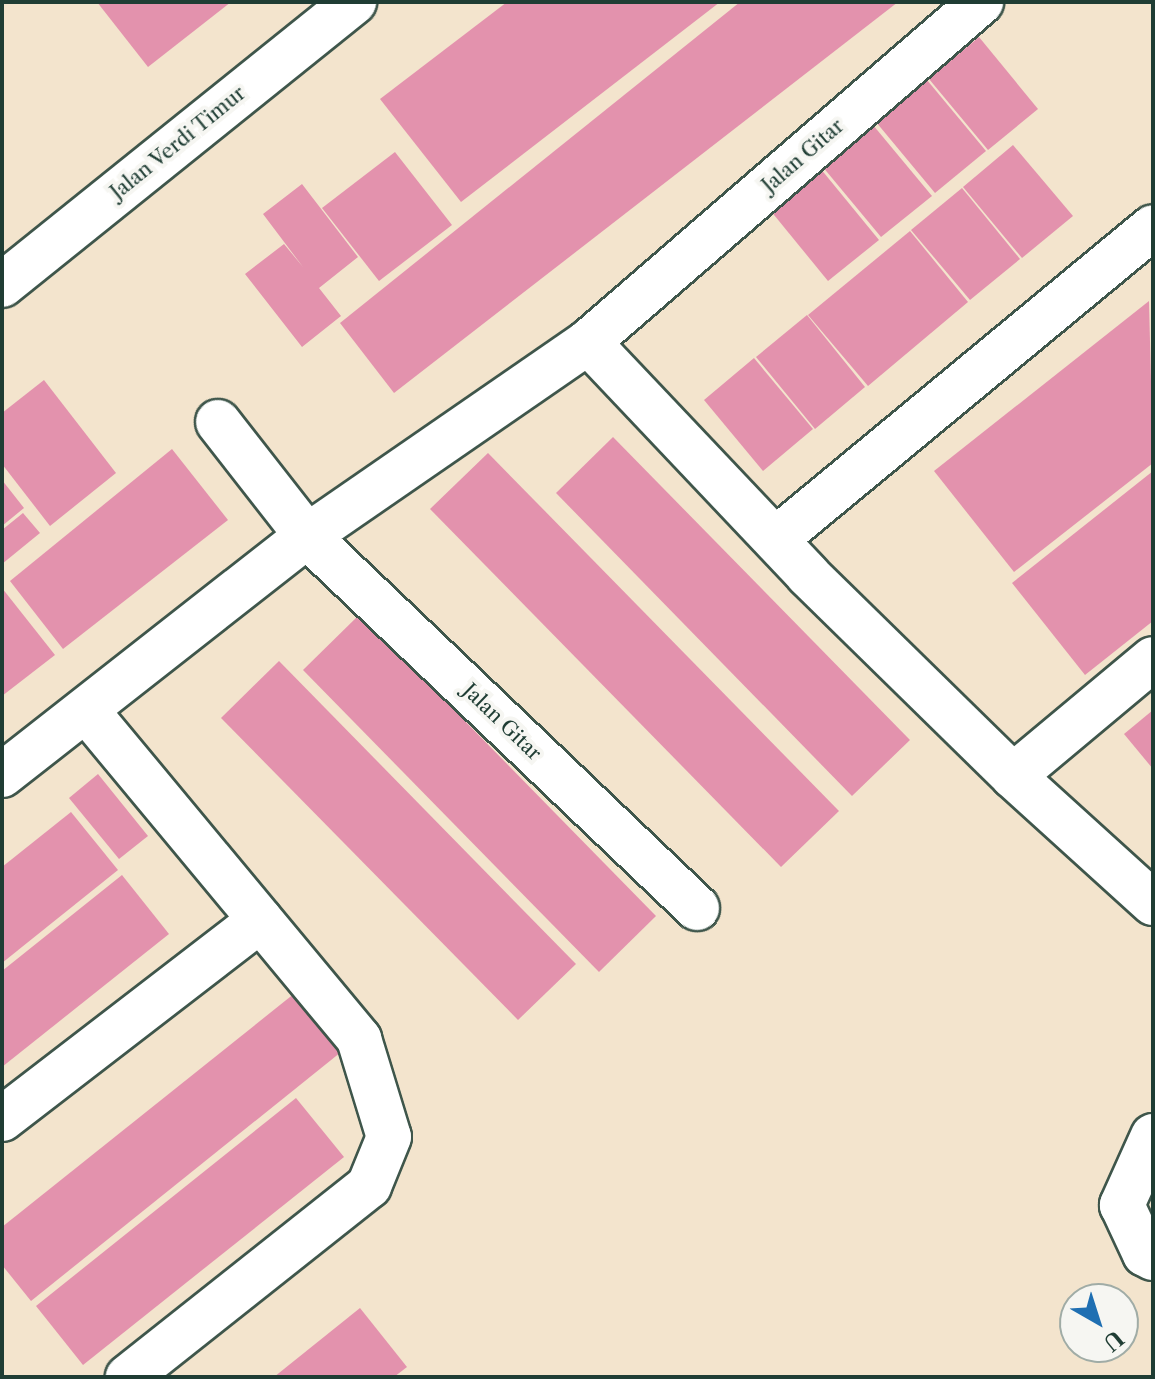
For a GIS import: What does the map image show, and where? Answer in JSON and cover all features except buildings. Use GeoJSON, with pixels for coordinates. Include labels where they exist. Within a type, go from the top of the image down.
{"type":"FeatureCollection","features":[{"type":"Feature","properties":{"kind":"street","name":"Jalan Verdi Timur"},"geometry":{"type":"LineString","coordinates":[[2,285],[354,2]]}},
{"type":"Feature","properties":{"kind":"street","name":"Jalan Gitar"},"geometry":{"type":"LineString","coordinates":[[2,775],[307,536],[588,342],[981,2]]}},
{"type":"Feature","properties":{"kind":"street"},"geometry":{"type":"LineString","coordinates":[[776,539],[1153,227]]}},
{"type":"Feature","properties":{"kind":"street"},"geometry":{"type":"LineString","coordinates":[[588,342],[776,539],[1013,776],[1153,903]]}},
{"type":"Feature","properties":{"kind":"street","name":"Jalan Gitar"},"geometry":{"type":"LineString","coordinates":[[218,422],[307,536],[697,908]]}},
{"type":"Feature","properties":{"kind":"street"},"geometry":{"type":"LineString","coordinates":[[1013,776],[1153,659]]}},
{"type":"Feature","properties":{"kind":"street"},"geometry":{"type":"LineString","coordinates":[[86,710],[359,1039],[389,1137],[369,1186],[128,1377]]}},
{"type":"Feature","properties":{"kind":"street"},"geometry":{"type":"LineString","coordinates":[[2,1119],[260,920]]}},
{"type":"Feature","properties":{"kind":"street"},"geometry":{"type":"LineString","coordinates":[[1153,1136],[1122,1205],[1145,1254],[1153,1258]]}}]}
